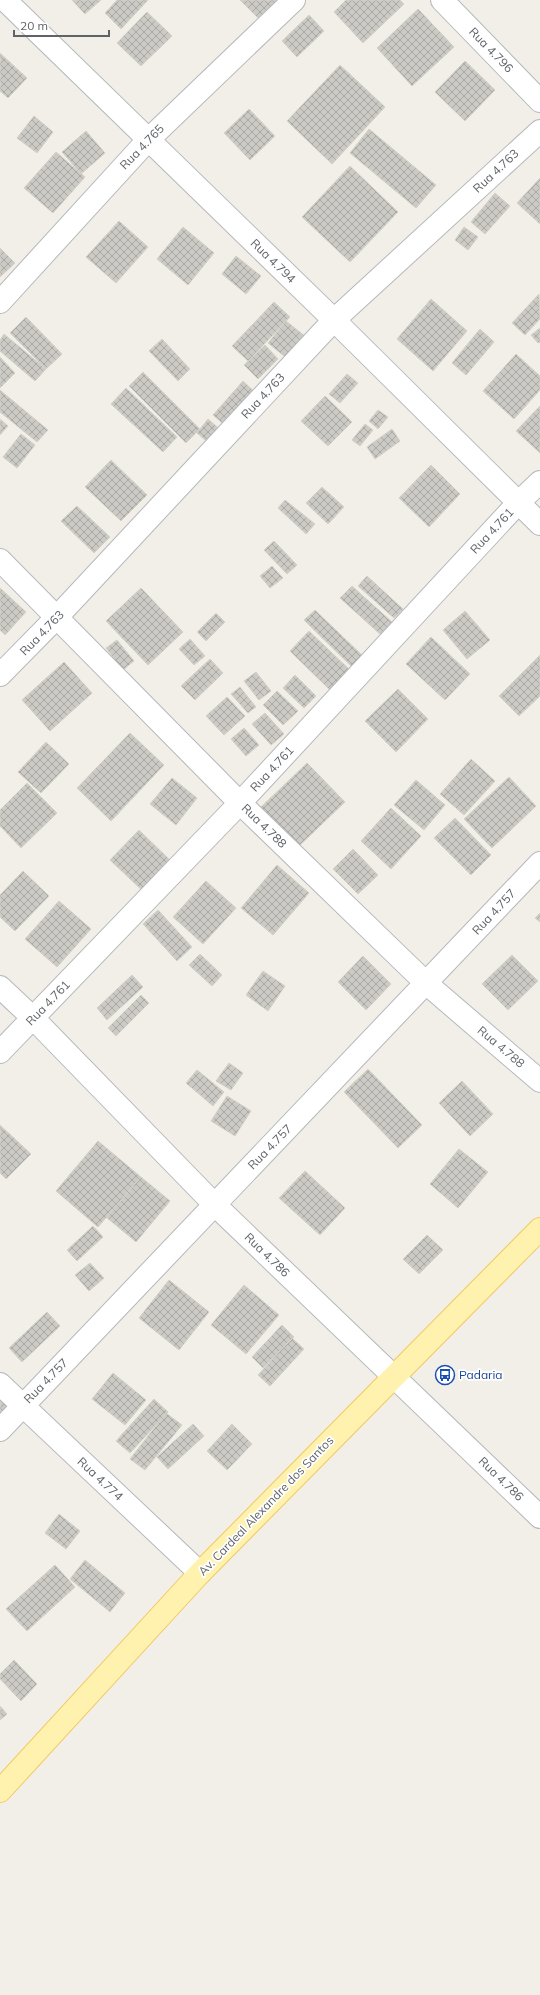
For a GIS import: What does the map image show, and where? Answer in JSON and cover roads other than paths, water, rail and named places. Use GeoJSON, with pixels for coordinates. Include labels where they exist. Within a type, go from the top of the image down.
{"type":"FeatureCollection","features":[{"type":"Feature","properties":{"kind":"main road","name":"Av. Cardeal Alexandre dos Santos"},"geometry":{"type":"LineString","coordinates":[[0,1791],[200,1573],[394,1375],[540,1229]]}},
{"type":"Feature","properties":{"kind":"street","name":"Rua 4.794"},"geometry":{"type":"LineString","coordinates":[[4,0],[334,320],[540,524]]}},
{"type":"Feature","properties":{"kind":"street","name":"Rua 4.765"},"geometry":{"type":"LineString","coordinates":[[0,302],[148,140],[294,0]]}},
{"type":"Feature","properties":{"kind":"street","name":"Rua 4.796"},"geometry":{"type":"LineString","coordinates":[[442,0],[540,100]]}},
{"type":"Feature","properties":{"kind":"street","name":"Rua 4.763"},"geometry":{"type":"LineString","coordinates":[[0,676],[57,617],[334,320],[540,131]]}},
{"type":"Feature","properties":{"kind":"street","name":"Rua 4.761"},"geometry":{"type":"LineString","coordinates":[[0,1052],[240,803],[519,502],[540,482]]}},
{"type":"Feature","properties":{"kind":"street","name":"Rua 4.788"},"geometry":{"type":"LineString","coordinates":[[0,560],[240,803],[427,984],[540,1081]]}},
{"type":"Feature","properties":{"kind":"street","name":"Rua 4.757"},"geometry":{"type":"LineString","coordinates":[[0,1430],[427,984],[540,863]]}},
{"type":"Feature","properties":{"kind":"street","name":"Rua 4.786"},"geometry":{"type":"LineString","coordinates":[[0,987],[33,1018],[215,1204],[540,1517]]}},
{"type":"Feature","properties":{"kind":"street","name":"Rua 4.774"},"geometry":{"type":"LineString","coordinates":[[0,1384],[200,1573]]}},
{"type":"Feature","properties":{"kind":"place","name":"Padaria"},"geometry":{"type":"Point","coordinates":[445,1375]}}]}
